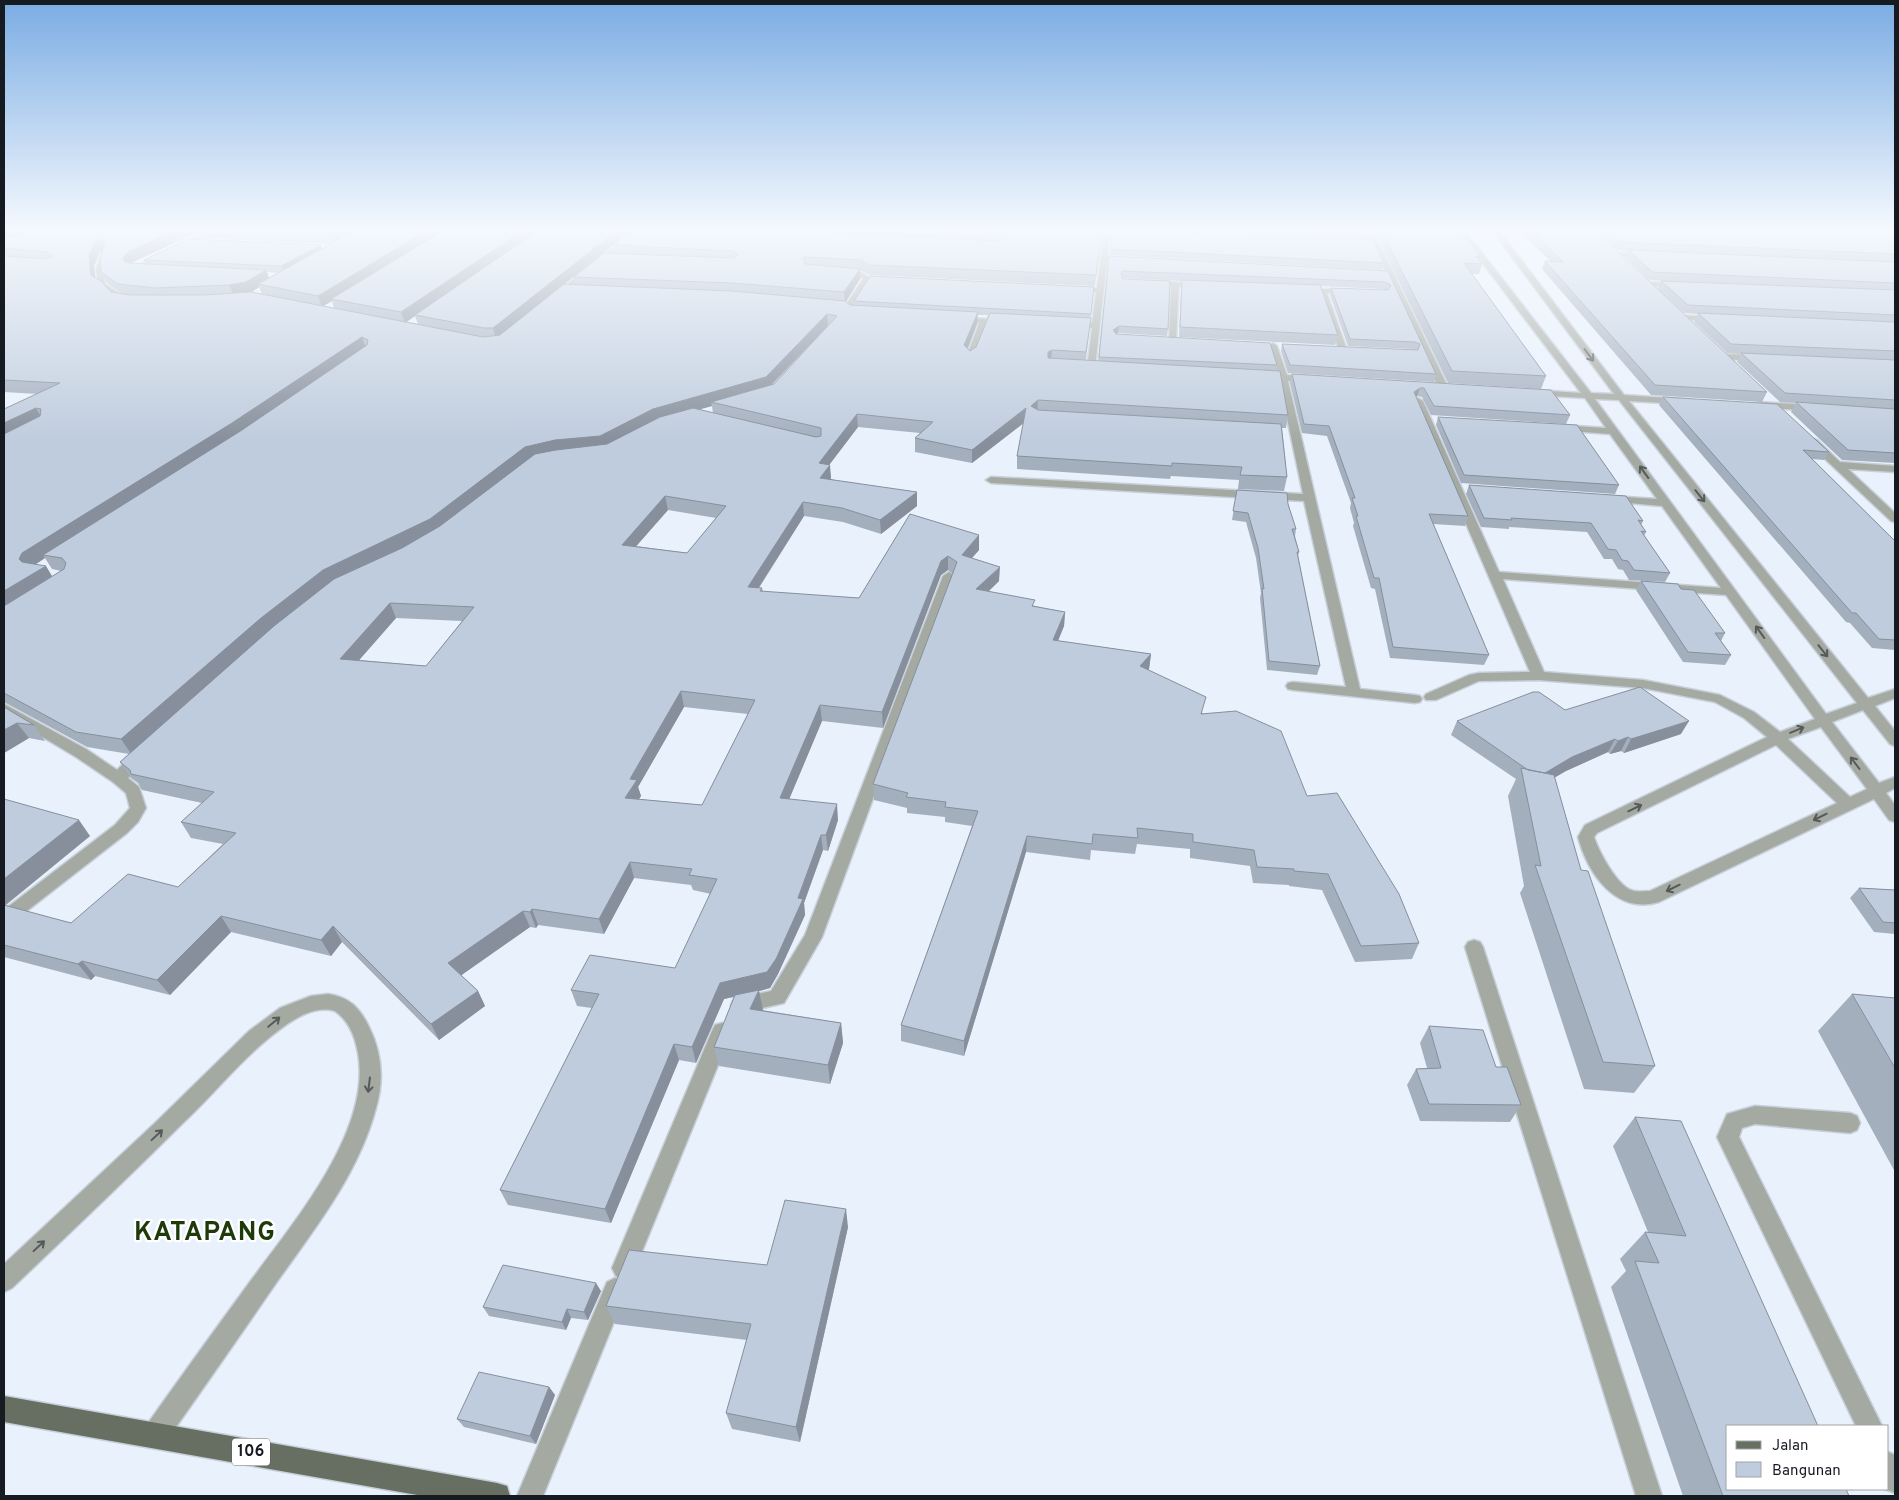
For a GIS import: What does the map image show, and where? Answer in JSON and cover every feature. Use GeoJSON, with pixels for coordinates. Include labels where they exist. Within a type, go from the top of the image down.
{"type":"FeatureCollection","features":[{"type":"Feature","properties":{"kind":"main road","name":"106"},"geometry":{"type":"LineString","coordinates":[[4,1408],[497,1496]]}},
{"type":"Feature","properties":{"kind":"street"},"geometry":{"type":"LineString","coordinates":[[848,308],[852,302]]}},
{"type":"Feature","properties":{"kind":"street"},"geometry":{"type":"LineString","coordinates":[[1091,368],[1098,302]]}},
{"type":"Feature","properties":{"kind":"street"},"geometry":{"type":"LineString","coordinates":[[1173,302],[1169,340],[1183,341]]}},
{"type":"Feature","properties":{"kind":"street"},"geometry":{"type":"LineString","coordinates":[[1327,302],[1347,350],[1333,349]]}},
{"type":"Feature","properties":{"kind":"street"},"geometry":{"type":"LineString","coordinates":[[1402,302],[1443,387]]}},
{"type":"Feature","properties":{"kind":"street"},"geometry":{"type":"LineString","coordinates":[[1516,302],[1614,431],[1823,720],[1895,816]]}},
{"type":"Feature","properties":{"kind":"street"},"geometry":{"type":"LineString","coordinates":[[1549,302],[1621,398],[1895,741]]}},
{"type":"Feature","properties":{"kind":"street"},"geometry":{"type":"LineString","coordinates":[[839,307],[848,308],[851,312],[872,315]]}},
{"type":"Feature","properties":{"kind":"street"},"geometry":{"type":"LineString","coordinates":[[1694,330],[1677,314],[1729,319]]}},
{"type":"Feature","properties":{"kind":"street"},"geometry":{"type":"LineString","coordinates":[[947,319],[1012,322]]}},
{"type":"Feature","properties":{"kind":"street"},"geometry":{"type":"LineString","coordinates":[[970,358],[984,321]]}},
{"type":"Feature","properties":{"kind":"street"},"geometry":{"type":"LineString","coordinates":[[1058,324],[1095,326]]}},
{"type":"Feature","properties":{"kind":"street"},"geometry":{"type":"LineString","coordinates":[[1273,346],[1283,378],[1289,433],[1309,498],[1354,693]]}},
{"type":"Feature","properties":{"kind":"street"},"geometry":{"type":"LineString","coordinates":[[1736,369],[1719,353],[1771,359]]}},
{"type":"Feature","properties":{"kind":"street"},"geometry":{"type":"LineString","coordinates":[[1254,376],[1320,380]]}},
{"type":"Feature","properties":{"kind":"street"},"geometry":{"type":"LineString","coordinates":[[1528,392],[1688,401]]}},
{"type":"Feature","properties":{"kind":"street"},"geometry":{"type":"LineString","coordinates":[[1762,394],[1789,419]]}},
{"type":"Feature","properties":{"kind":"street"},"geometry":{"type":"LineString","coordinates":[[1418,401],[1432,421],[1539,676]]}},
{"type":"Feature","properties":{"kind":"street"},"geometry":{"type":"LineString","coordinates":[[1746,404],[1821,409]]}},
{"type":"Feature","properties":{"kind":"street"},"geometry":{"type":"LineString","coordinates":[[1554,428],[1614,431]]}},
{"type":"Feature","properties":{"kind":"street"},"geometry":{"type":"LineString","coordinates":[[1802,432],[1895,519]]}},
{"type":"Feature","properties":{"kind":"street"},"geometry":{"type":"LineString","coordinates":[[1837,464],[1895,469]]}},
{"type":"Feature","properties":{"kind":"street"},"geometry":{"type":"LineString","coordinates":[[991,480],[1309,498]]}},
{"type":"Feature","properties":{"kind":"street"},"geometry":{"type":"LineString","coordinates":[[1599,498],[1666,503]]}},
{"type":"Feature","properties":{"kind":"street"},"geometry":{"type":"LineString","coordinates":[[1495,575],[1731,592]]}},
{"type":"Feature","properties":{"kind":"street"},"geometry":{"type":"LineString","coordinates":[[530,1496],[731,1008],[777,997],[813,937],[949,576]]}},
{"type":"Feature","properties":{"kind":"street"},"geometry":{"type":"LineString","coordinates":[[1431,698],[1468,679],[1479,677],[1539,676],[1643,684],[1720,699],[1749,715],[1778,738],[1848,804]]}},
{"type":"Feature","properties":{"kind":"street"},"geometry":{"type":"LineString","coordinates":[[1293,686],[1415,699]]}},
{"type":"Feature","properties":{"kind":"street"},"geometry":{"type":"LineString","coordinates":[[1895,694],[1778,738],[1591,829],[1586,837],[1587,845],[1615,888],[1629,897],[1640,899],[1653,897],[1895,782]]}},
{"type":"Feature","properties":{"kind":"street"},"geometry":{"type":"LineString","coordinates":[[4,708],[81,753],[118,778],[133,791],[138,808],[132,818],[121,829],[4,919]]}},
{"type":"Feature","properties":{"kind":"street"},"geometry":{"type":"LineString","coordinates":[[118,778],[147,752]]}},
{"type":"Feature","properties":{"kind":"street"},"geometry":{"type":"LineString","coordinates":[[1474,947],[1649,1496]]}},
{"type":"Feature","properties":{"kind":"street"},"geometry":{"type":"LineString","coordinates":[[4,1280],[256,1038],[282,1016],[302,1006],[331,1001],[342,1004],[354,1016],[366,1040],[371,1072],[367,1107],[358,1131],[340,1168],[319,1204],[155,1435]]}},
{"type":"Feature","properties":{"kind":"street"},"geometry":{"type":"LineString","coordinates":[[1850,1122],[1755,1115],[1734,1122],[1728,1137],[1869,1425]]}},
{"type":"Feature","properties":{"kind":"street"},"geometry":{"type":"LineString","coordinates":[[1889,1467],[1895,1480]]}},
{"type":"Feature","properties":{"kind":"building"},"geometry":{"type":"Polygon","coordinates":[[[4,302],[303,302],[483,337],[500,335],[541,302],[846,302],[850,305],[978,312],[964,345],[970,351],[976,347],[990,313],[1091,318],[1086,352],[1052,350],[1048,352],[1048,358],[1280,371],[1288,415],[1038,400],[1031,406],[1038,410],[1281,424],[1287,477],[1240,475],[1242,467],[1172,463],[1172,466],[1017,456],[1026,408],[972,450],[915,438],[933,422],[857,414],[819,463],[830,465],[820,478],[917,492],[880,520],[842,508],[803,502],[748,587],[762,588],[760,591],[859,598],[910,514],[979,535],[962,555],[1000,567],[976,589],[1035,600],[1032,606],[1065,612],[1053,640],[1151,654],[1140,666],[1206,697],[1201,714],[1236,711],[1281,731],[1307,796],[1337,793],[1399,894],[1419,943],[1361,946],[1328,874],[1294,871],[1294,869],[1257,867],[1254,850],[1193,842],[1193,834],[1137,828],[1138,838],[1093,834],[1092,844],[1027,836],[964,1041],[901,1025],[978,811],[945,807],[946,802],[906,797],[908,793],[873,784],[957,562],[948,556],[941,561],[882,712],[820,705],[780,798],[837,804],[826,835],[821,835],[798,898],[803,899],[776,959],[767,972],[720,983],[692,1047],[674,1044],[605,1209],[500,1190],[599,994],[571,990],[590,955],[675,968],[717,879],[689,875],[692,869],[630,862],[599,919],[532,909],[530,912],[523,911],[448,963],[478,991],[431,1024],[333,926],[321,940],[221,916],[157,980],[82,961],[78,964],[4,945],[4,905],[71,923],[128,874],[178,887],[236,833],[181,822],[214,792],[131,774],[130,770],[120,762],[274,626],[334,579],[402,548],[440,526],[535,454],[607,444],[660,417],[693,408],[816,437],[821,436],[821,428],[711,402],[774,384],[837,316],[827,314],[766,377],[653,409],[600,436],[555,440],[525,447],[430,519],[323,570],[261,618],[121,739],[76,732],[4,693],[4,606],[64,569],[66,563],[62,558],[43,555],[242,430],[367,345],[368,340],[362,337],[232,423],[22,553],[19,559],[22,562],[46,566],[4,591],[4,434],[40,416],[41,409],[36,408],[4,423],[4,409],[60,383],[4,380],[4,302]],[[665,496],[622,545],[687,553],[726,506],[665,496]],[[390,603],[340,659],[426,666],[474,607],[390,603]],[[681,691],[630,779],[637,780],[625,798],[702,805],[755,700],[681,691]]]}},
{"type":"Feature","properties":{"kind":"building"},"geometry":{"type":"Polygon","coordinates":[[[347,302],[416,302],[401,312],[347,302]]]}},
{"type":"Feature","properties":{"kind":"building"},"geometry":{"type":"Polygon","coordinates":[[[434,302],[526,302],[493,328],[415,315],[434,302]]]}},
{"type":"Feature","properties":{"kind":"building"},"geometry":{"type":"Polygon","coordinates":[[[872,302],[1092,302],[1091,314],[872,302]]]}},
{"type":"Feature","properties":{"kind":"building"},"geometry":{"type":"Polygon","coordinates":[[[1104,302],[1169,302],[1168,329],[1119,326],[1113,330],[1116,334],[1270,343],[1277,365],[1099,357],[1104,302]]]}},
{"type":"Feature","properties":{"kind":"building"},"geometry":{"type":"Polygon","coordinates":[[[1181,302],[1326,302],[1338,335],[1180,327],[1181,302]]]}},
{"type":"Feature","properties":{"kind":"building"},"geometry":{"type":"Polygon","coordinates":[[[1336,302],[1402,302],[1436,374],[1290,365],[1282,344],[1418,350],[1420,344],[1415,342],[1350,339],[1336,302]]]}},
{"type":"Feature","properties":{"kind":"building"},"geometry":{"type":"Polygon","coordinates":[[[1417,302],[1492,302],[1546,376],[1452,371],[1417,302]]]}},
{"type":"Feature","properties":{"kind":"building"},"geometry":{"type":"Polygon","coordinates":[[[1581,302],[1671,302],[1767,392],[1655,385],[1581,302]]]}},
{"type":"Feature","properties":{"kind":"building"},"geometry":{"type":"Polygon","coordinates":[[[1685,302],[1895,302],[1895,315],[1688,305],[1685,302]]]}},
{"type":"Feature","properties":{"kind":"building"},"geometry":{"type":"Polygon","coordinates":[[[1698,313],[1895,322],[1895,351],[1731,344],[1698,313]]]}},
{"type":"Feature","properties":{"kind":"building"},"geometry":{"type":"Polygon","coordinates":[[[1741,353],[1895,360],[1895,400],[1785,393],[1741,353]]]}},
{"type":"Feature","properties":{"kind":"building"},"geometry":{"type":"Polygon","coordinates":[[[1292,374],[1551,390],[1570,415],[1434,406],[1424,388],[1414,392],[1468,516],[1429,514],[1489,655],[1393,647],[1379,578],[1374,578],[1356,516],[1358,516],[1352,498],[1355,498],[1329,426],[1304,424],[1292,374]]]}},
{"type":"Feature","properties":{"kind":"building"},"geometry":{"type":"Polygon","coordinates":[[[1663,397],[1777,404],[1829,452],[1803,450],[1895,541],[1895,640],[1879,639],[1856,613],[1852,613],[1663,397]]]}},
{"type":"Feature","properties":{"kind":"building"},"geometry":{"type":"Polygon","coordinates":[[[1796,402],[1895,409],[1895,453],[1848,450],[1796,402]]]}},
{"type":"Feature","properties":{"kind":"building"},"geometry":{"type":"Polygon","coordinates":[[[1438,417],[1577,425],[1619,485],[1464,475],[1438,417]]]}},
{"type":"Feature","properties":{"kind":"building"},"geometry":{"type":"Polygon","coordinates":[[[1469,485],[1626,496],[1643,521],[1638,520],[1646,532],[1641,531],[1670,573],[1634,570],[1628,561],[1622,560],[1616,550],[1608,549],[1591,523],[1484,518],[1469,485]]]}},
{"type":"Feature","properties":{"kind":"building"},"geometry":{"type":"Polygon","coordinates":[[[1237,490],[1287,493],[1288,504],[1296,529],[1292,529],[1299,552],[1297,552],[1320,666],[1269,661],[1262,588],[1264,589],[1258,548],[1248,513],[1233,511],[1237,490]]]}},
{"type":"Feature","properties":{"kind":"building"},"geometry":{"type":"Polygon","coordinates":[[[1641,581],[1678,584],[1681,589],[1694,590],[1725,633],[1715,633],[1731,655],[1688,652],[1641,581]]]}},
{"type":"Feature","properties":{"kind":"building"},"geometry":{"type":"Polygon","coordinates":[[[1640,687],[1689,721],[1631,739],[1628,737],[1618,741],[1615,739],[1572,757],[1545,773],[1528,770],[1457,721],[1533,692],[1539,692],[1565,710],[1640,687]]]}},
{"type":"Feature","properties":{"kind":"building"},"geometry":{"type":"Polygon","coordinates":[[[4,707],[34,725],[17,723],[4,730],[4,707]]]}},
{"type":"Feature","properties":{"kind":"building"},"geometry":{"type":"Polygon","coordinates":[[[1521,768],[1554,775],[1581,870],[1588,871],[1655,1066],[1603,1062],[1535,865],[1541,866],[1521,768]]]}},
{"type":"Feature","properties":{"kind":"building"},"geometry":{"type":"Polygon","coordinates":[[[4,799],[79,820],[4,879],[4,799]]]}},
{"type":"Feature","properties":{"kind":"building"},"geometry":{"type":"Polygon","coordinates":[[[1859,888],[1895,890],[1895,923],[1883,922],[1859,888]]]}},
{"type":"Feature","properties":{"kind":"building"},"geometry":{"type":"Polygon","coordinates":[[[759,990],[750,1009],[841,1023],[828,1065],[714,1047],[735,995],[759,990]]]}},
{"type":"Feature","properties":{"kind":"building"},"geometry":{"type":"Polygon","coordinates":[[[1852,994],[1895,998],[1895,1068],[1852,994]]]}},
{"type":"Feature","properties":{"kind":"building"},"geometry":{"type":"Polygon","coordinates":[[[1429,1026],[1483,1030],[1496,1067],[1507,1067],[1521,1105],[1429,1104],[1416,1069],[1441,1068],[1429,1026]]]}},
{"type":"Feature","properties":{"kind":"building"},"geometry":{"type":"Polygon","coordinates":[[[1635,1117],[1681,1121],[1818,1425],[1726,1425],[1726,1490],[1846,1490],[1849,1496],[1723,1496],[1635,1261],[1659,1263],[1645,1232],[1686,1236],[1635,1117]]]}},
{"type":"Feature","properties":{"kind":"building"},"geometry":{"type":"Polygon","coordinates":[[[785,1200],[846,1209],[796,1427],[726,1413],[751,1324],[606,1306],[629,1250],[767,1265],[785,1200]]]}},
{"type":"Feature","properties":{"kind":"building"},"geometry":{"type":"Polygon","coordinates":[[[503,1265],[596,1283],[584,1312],[567,1309],[562,1322],[483,1307],[503,1265]]]}},
{"type":"Feature","properties":{"kind":"building"},"geometry":{"type":"Polygon","coordinates":[[[479,1372],[549,1387],[530,1436],[457,1419],[479,1372]]]}},
{"type":"Feature","properties":{"kind":"district","name":"KATAPANG"},"geometry":{"type":"Point","coordinates":[205,1233]}}]}
